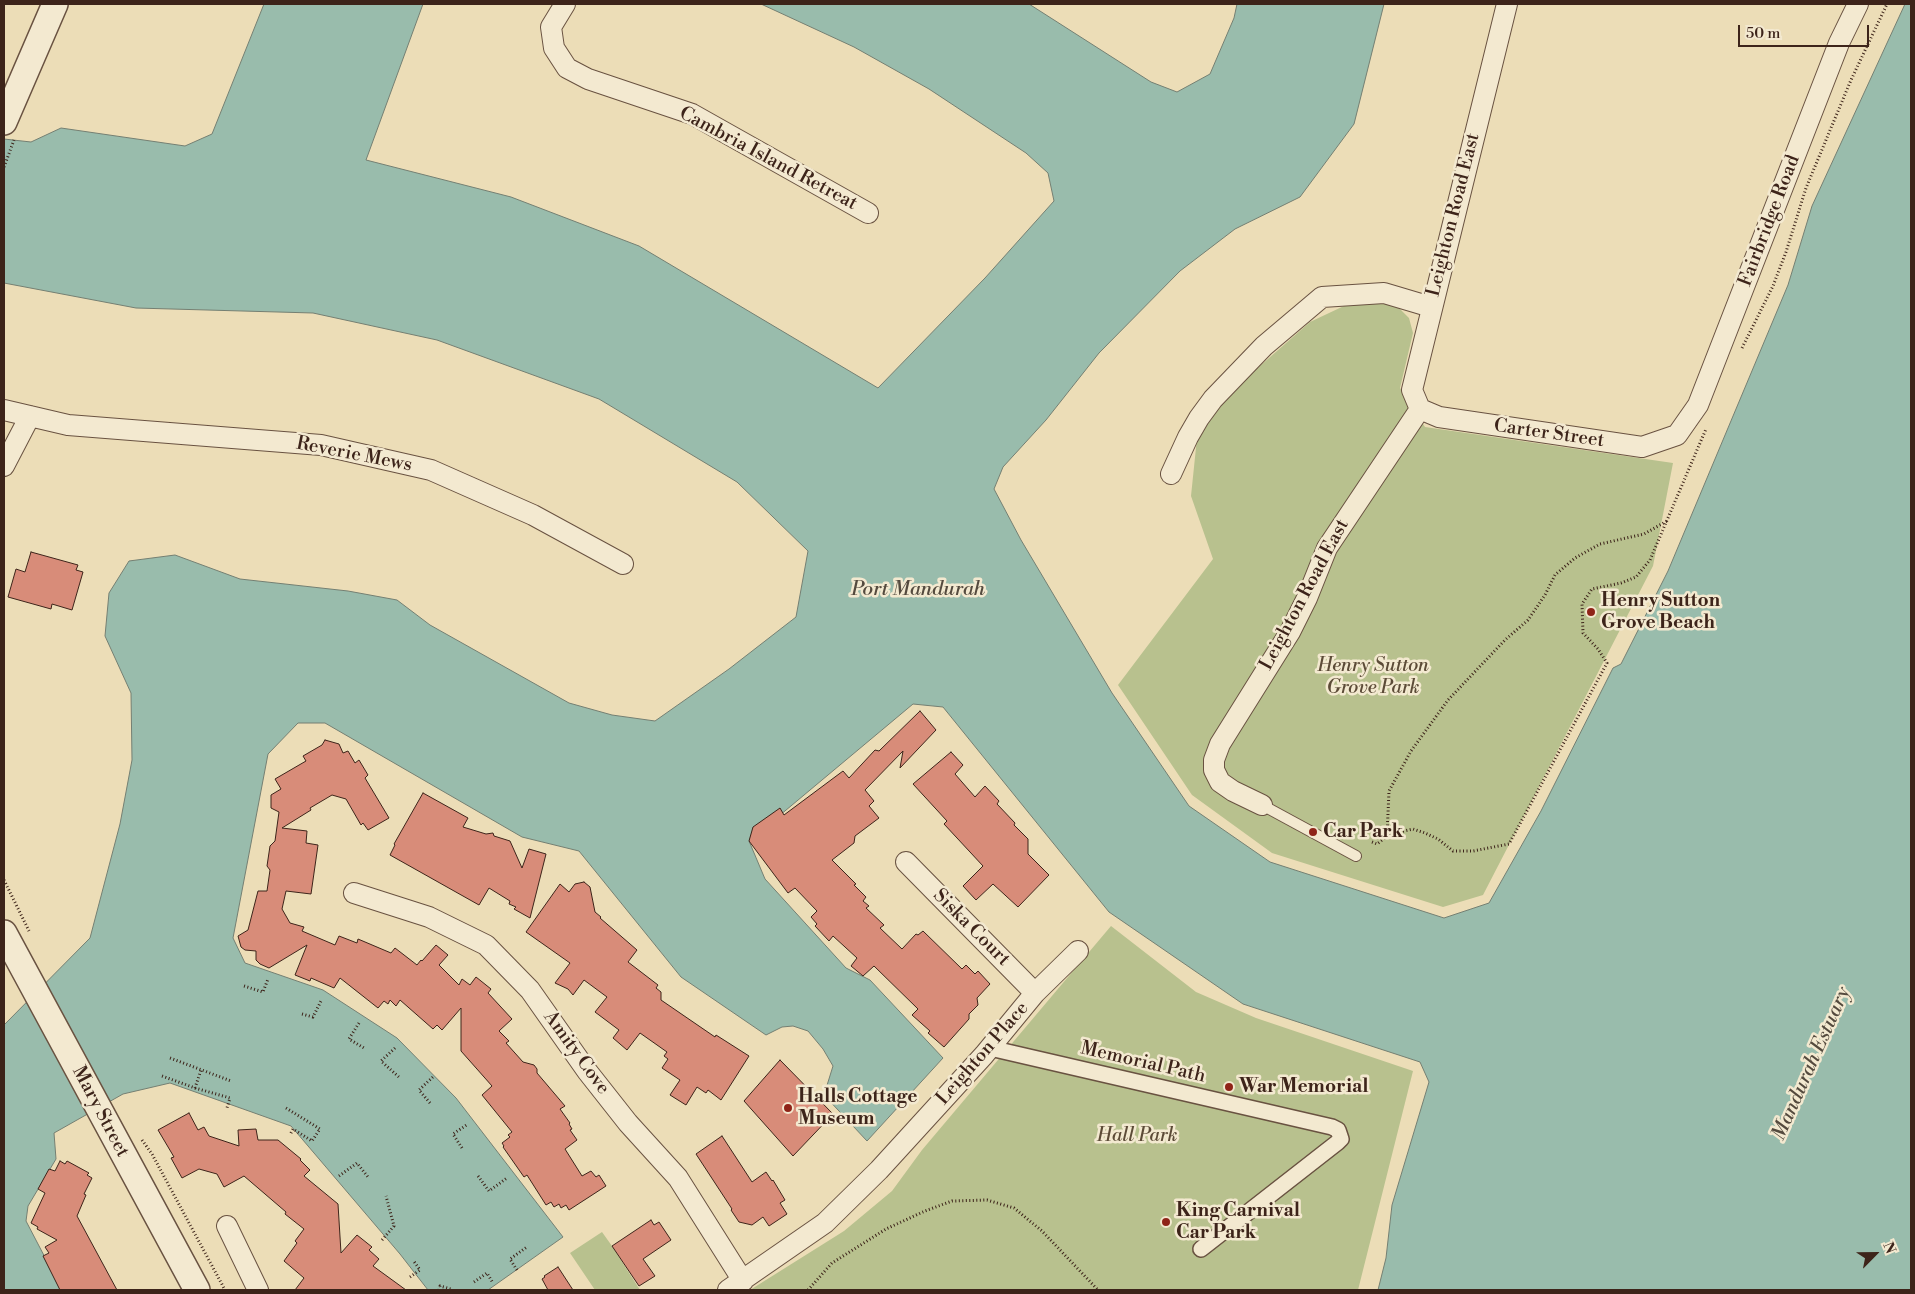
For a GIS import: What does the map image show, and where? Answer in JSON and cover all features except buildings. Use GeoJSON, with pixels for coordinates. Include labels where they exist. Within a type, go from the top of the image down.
{"type":"FeatureCollection","features":[{"type":"Feature","properties":{"kind":"street"},"geometry":{"type":"LineString","coordinates":[[4,122],[55,4]]}},
{"type":"Feature","properties":{"kind":"street","name":"Cambria Island Retreat"},"geometry":{"type":"LineString","coordinates":[[565,4],[551,27],[554,48],[567,68],[588,78],[692,114],[868,213]]}},
{"type":"Feature","properties":{"kind":"street","name":"Leighton Road East"},"geometry":{"type":"LineString","coordinates":[[1262,805],[1220,782],[1214,770],[1214,760],[1220,744],[1290,632],[1307,598],[1327,548],[1420,409],[1412,390],[1507,4]]}},
{"type":"Feature","properties":{"kind":"street","name":"Fairbridge Road"},"geometry":{"type":"LineString","coordinates":[[1677,435],[1698,405],[1839,44],[1858,4]]}},
{"type":"Feature","properties":{"kind":"street"},"geometry":{"type":"LineString","coordinates":[[1171,474],[1188,437],[1213,399],[1264,346],[1322,297],[1384,293],[1431,307]]}},
{"type":"Feature","properties":{"kind":"street","name":"Carter Street"},"geometry":{"type":"LineString","coordinates":[[1420,409],[1439,417],[1642,448],[1677,435]]}},
{"type":"Feature","properties":{"kind":"street","name":"Reverie Mews"},"geometry":{"type":"LineString","coordinates":[[4,410],[68,426],[321,444],[430,470],[533,515],[623,564]]}},
{"type":"Feature","properties":{"kind":"street"},"geometry":{"type":"LineString","coordinates":[[4,466],[30,416]]}},
{"type":"Feature","properties":{"kind":"street","name":"Siska Court"},"geometry":{"type":"LineString","coordinates":[[906,862],[1035,994]]}},
{"type":"Feature","properties":{"kind":"street","name":"Amity Cove"},"geometry":{"type":"LineString","coordinates":[[354,893],[429,917],[486,945],[530,990],[587,1071],[628,1123],[678,1178],[735,1285]]}},
{"type":"Feature","properties":{"kind":"street","name":"Mary Street"},"geometry":{"type":"LineString","coordinates":[[4,933],[197,1290]]}},
{"type":"Feature","properties":{"kind":"street","name":"Leighton Place"},"geometry":{"type":"LineString","coordinates":[[735,1285],[825,1223],[879,1170],[990,1048],[1035,994],[1078,951]]}},
{"type":"Feature","properties":{"kind":"street","name":"Memorial Path"},"geometry":{"type":"LineString","coordinates":[[990,1048],[1332,1127],[1338,1130],[1341,1139],[1338,1142],[1201,1248]]}},
{"type":"Feature","properties":{"kind":"street"},"geometry":{"type":"LineString","coordinates":[[227,1226],[258,1290]]}},
{"type":"Feature","properties":{"kind":"lane","name":"Leighton Road East"},"geometry":{"type":"LineString","coordinates":[[1262,805],[1356,856]]}},
{"type":"Feature","properties":{"kind":"path"},"geometry":{"type":"LineString","coordinates":[[1738,357],[1773,286],[1806,188],[1887,4]]}},
{"type":"Feature","properties":{"kind":"path"},"geometry":{"type":"LineString","coordinates":[[1372,842],[1378,844],[1390,834],[1413,829],[1425,832],[1438,839],[1453,852],[1474,851],[1509,844],[1607,663],[1598,649],[1583,633],[1582,604],[1592,589],[1621,583],[1636,577],[1650,560],[1709,420]]}},
{"type":"Feature","properties":{"kind":"path"},"geometry":{"type":"LineString","coordinates":[[1387,837],[1389,791],[1411,751],[1448,700],[1505,640],[1528,620],[1546,596],[1555,575],[1575,558],[1600,544],[1644,534],[1668,521]]}},
{"type":"Feature","properties":{"kind":"path"},"geometry":{"type":"LineString","coordinates":[[244,986],[263,992],[268,980]]}},
{"type":"Feature","properties":{"kind":"path"},"geometry":{"type":"LineString","coordinates":[[302,1014],[313,1017],[322,999]]}},
{"type":"Feature","properties":{"kind":"path"},"geometry":{"type":"LineString","coordinates":[[359,1024],[349,1039],[364,1048]]}},
{"type":"Feature","properties":{"kind":"path"},"geometry":{"type":"LineString","coordinates":[[395,1048],[381,1061],[400,1078]]}},
{"type":"Feature","properties":{"kind":"path"},"geometry":{"type":"LineString","coordinates":[[170,1058],[231,1080]]}},
{"type":"Feature","properties":{"kind":"path"},"geometry":{"type":"LineString","coordinates":[[195,1088],[201,1070]]}},
{"type":"Feature","properties":{"kind":"path"},"geometry":{"type":"LineString","coordinates":[[162,1076],[230,1098],[228,1108]]}},
{"type":"Feature","properties":{"kind":"path"},"geometry":{"type":"LineString","coordinates":[[430,1103],[419,1090],[434,1076]]}},
{"type":"Feature","properties":{"kind":"path"},"geometry":{"type":"LineString","coordinates":[[286,1108],[320,1129],[312,1141],[293,1128],[290,1135]]}},
{"type":"Feature","properties":{"kind":"path"},"geometry":{"type":"LineString","coordinates":[[462,1148],[453,1134],[468,1124]]}},
{"type":"Feature","properties":{"kind":"path"},"geometry":{"type":"LineString","coordinates":[[339,1176],[357,1163],[368,1177]]}},
{"type":"Feature","properties":{"kind":"path"},"geometry":{"type":"LineString","coordinates":[[478,1176],[489,1191],[507,1178]]}},
{"type":"Feature","properties":{"kind":"path"},"geometry":{"type":"LineString","coordinates":[[382,1240],[394,1226],[386,1196]]}},
{"type":"Feature","properties":{"kind":"path"},"geometry":{"type":"LineString","coordinates":[[808,1290],[832,1263],[886,1229],[925,1210],[952,1202],[987,1200],[1014,1208],[1042,1231],[1098,1290]]}},
{"type":"Feature","properties":{"kind":"path"},"geometry":{"type":"LineString","coordinates":[[517,1270],[510,1259],[527,1247]]}},
{"type":"Feature","properties":{"kind":"path"},"geometry":{"type":"LineString","coordinates":[[410,1277],[420,1270],[413,1260]]}},
{"type":"Feature","properties":{"kind":"path"},"geometry":{"type":"LineString","coordinates":[[474,1282],[487,1273],[494,1282]]}},
{"type":"Feature","properties":{"kind":"path"},"geometry":{"type":"LineString","coordinates":[[439,1290],[440,1286],[452,1289]]}},
{"type":"Feature","properties":{"kind":"green space","name":"Henry Sutton Grove Park"},"geometry":{"type":"Polygon","coordinates":[[[1376,301],[1397,306],[1409,318],[1413,333],[1400,388],[1425,427],[1673,463],[1653,566],[1483,895],[1443,907],[1272,853],[1192,795],[1118,685],[1213,559],[1191,496],[1197,438],[1228,394],[1310,322],[1346,305],[1376,301]]]}},
{"type":"Feature","properties":{"kind":"green space","name":"Hall Park"},"geometry":{"type":"Polygon","coordinates":[[[1111,926],[1196,992],[1256,1018],[1413,1071],[1358,1290],[750,1290],[844,1231],[892,1191],[922,1150],[1111,926]]]}},
{"type":"Feature","properties":{"kind":"green space"},"geometry":{"type":"Polygon","coordinates":[[[602,1232],[640,1290],[595,1290],[570,1253],[602,1232]]]}},
{"type":"Feature","properties":{"kind":"water","name":"Port Mandurah"},"geometry":{"type":"Polygon","coordinates":[[[264,4],[423,4],[366,160],[511,197],[639,246],[878,388],[985,278],[1054,201],[1048,173],[1026,153],[929,89],[854,47],[761,4],[1029,4],[1151,82],[1177,92],[1210,74],[1234,18],[1237,4],[1384,4],[1354,124],[1300,197],[1235,229],[1180,271],[1099,353],[1046,420],[1003,467],[994,489],[1021,540],[1112,693],[1189,806],[1270,862],[1444,918],[1489,903],[1541,811],[1613,668],[1621,664],[1668,571],[1788,285],[1812,206],[1905,4],[1911,4],[1911,1290],[1378,1290],[1386,1258],[1392,1205],[1429,1082],[1420,1062],[1243,1004],[1109,912],[943,707],[913,704],[749,841],[765,879],[846,968],[870,980],[943,1058],[867,1141],[824,1095],[833,1066],[823,1049],[808,1031],[793,1026],[782,1027],[766,1035],[681,977],[579,851],[522,837],[325,723],[298,723],[268,754],[233,938],[245,963],[323,990],[397,1038],[456,1098],[563,1237],[488,1290],[428,1290],[400,1254],[291,1126],[170,1083],[123,1094],[54,1133],[56,1159],[28,1206],[26,1221],[62,1290],[4,1290],[4,1025],[90,938],[120,824],[132,760],[131,693],[105,636],[109,593],[129,561],[175,555],[240,579],[348,591],[397,600],[430,625],[569,703],[612,715],[655,721],[729,669],[796,617],[808,551],[737,482],[599,399],[437,340],[313,313],[136,308],[4,283],[4,139],[31,142],[61,128],[185,146],[212,134],[264,4]]]}},
{"type":"Feature","properties":{"kind":"place","name":"Henry Sutton Grove Beach"},"geometry":{"type":"Point","coordinates":[1591,612]}},
{"type":"Feature","properties":{"kind":"place","name":"Car Park"},"geometry":{"type":"Point","coordinates":[1313,832]}},
{"type":"Feature","properties":{"kind":"place","name":"War Memorial"},"geometry":{"type":"Point","coordinates":[1229,1087]}},
{"type":"Feature","properties":{"kind":"place","name":"Halls Cottage Museum"},"geometry":{"type":"Point","coordinates":[788,1108]}},
{"type":"Feature","properties":{"kind":"place","name":"King Carnival Car Park"},"geometry":{"type":"Point","coordinates":[1166,1222]}},
{"type":"Feature","properties":{"kind":"water label","name":"Mandurah Estuary"},"geometry":{"type":"Point","coordinates":[1812,1064]}}]}
